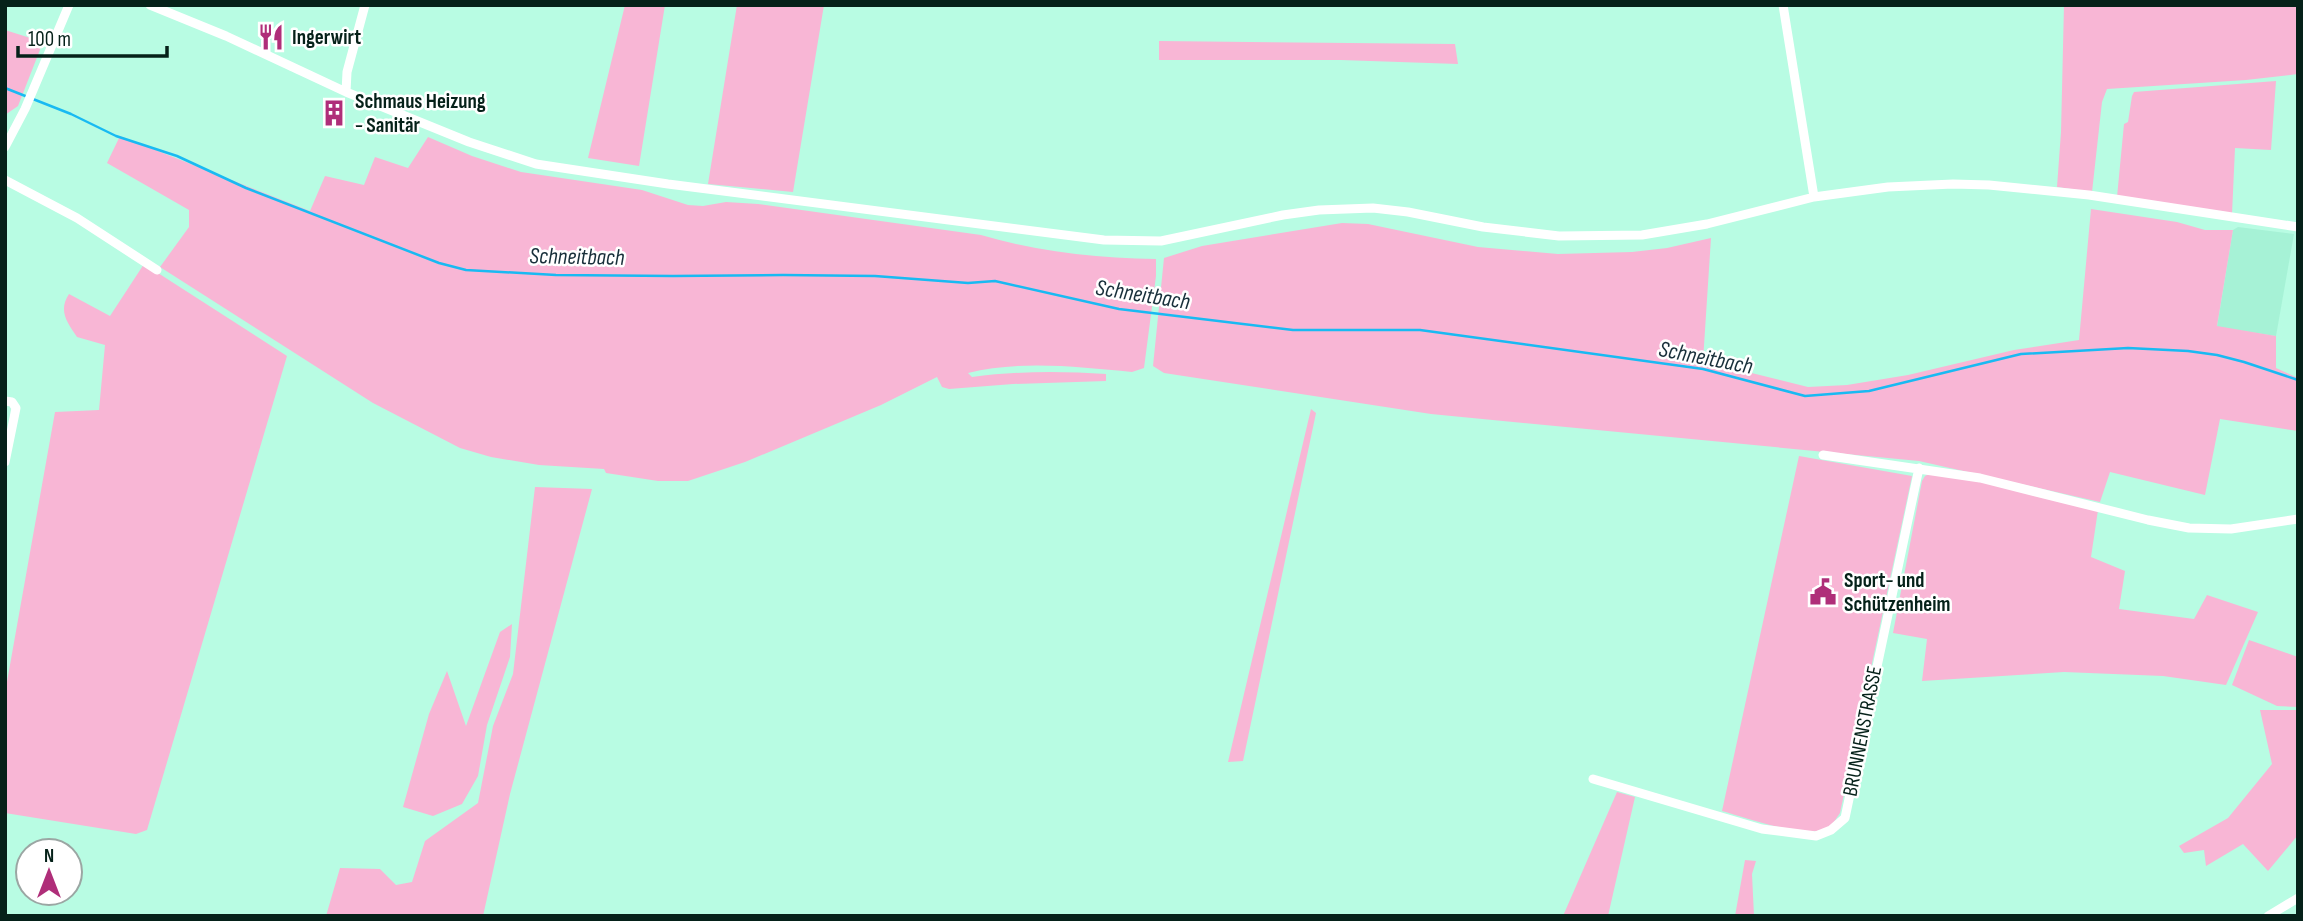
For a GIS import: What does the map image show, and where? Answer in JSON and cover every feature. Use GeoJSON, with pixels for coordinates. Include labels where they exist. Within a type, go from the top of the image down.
{"type":"FeatureCollection","features":[{"type":"Feature","properties":{"kind":"street"},"geometry":{"type":"LineString","coordinates":[[5,146],[25,109],[69,5]]}},
{"type":"Feature","properties":{"kind":"street"},"geometry":{"type":"LineString","coordinates":[[150,5],[346,92],[430,126],[507,155],[559,168],[1104,240],[1161,241],[1283,215],[1319,210],[1373,208],[1546,235],[1642,235],[1707,224],[1814,197],[1888,187],[1941,184],[1989,185],[2089,195],[2298,227]]}},
{"type":"Feature","properties":{"kind":"street"},"geometry":{"type":"LineString","coordinates":[[346,92],[347,72],[365,5]]}},
{"type":"Feature","properties":{"kind":"street"},"geometry":{"type":"LineString","coordinates":[[1783,5],[1814,197]]}},
{"type":"Feature","properties":{"kind":"street"},"geometry":{"type":"LineString","coordinates":[[5,134],[16,125]]}},
{"type":"Feature","properties":{"kind":"street"},"geometry":{"type":"LineString","coordinates":[[5,180],[77,218],[157,270]]}},
{"type":"Feature","properties":{"kind":"street"},"geometry":{"type":"LineString","coordinates":[[5,401],[12,402],[16,408],[5,462]]}},
{"type":"Feature","properties":{"kind":"street"},"geometry":{"type":"LineString","coordinates":[[1824,455],[1980,478],[2189,528],[2231,529],[2298,519]]}},
{"type":"Feature","properties":{"kind":"street","name":"BRUNNENSTRASSE"},"geometry":{"type":"LineString","coordinates":[[1593,779],[1762,829],[1816,836],[1832,830],[1845,818],[1919,468]]}},
{"type":"Feature","properties":{"kind":"street"},"geometry":{"type":"LineString","coordinates":[[2268,916],[2298,898]]}},
{"type":"Feature","properties":{"kind":"shaded area"},"geometry":{"type":"Polygon","coordinates":[[[625,5],[665,5],[639,166],[588,158],[625,5]]]}},
{"type":"Feature","properties":{"kind":"shaded area"},"geometry":{"type":"Polygon","coordinates":[[[737,5],[824,5],[793,192],[708,184],[737,5]]]}},
{"type":"Feature","properties":{"kind":"shaded area"},"geometry":{"type":"Polygon","coordinates":[[[2064,5],[2298,5],[2298,74],[2107,89],[2102,102],[2092,192],[2057,187],[2064,5]]]}},
{"type":"Feature","properties":{"kind":"shaded area"},"geometry":{"type":"Polygon","coordinates":[[[5,30],[43,42],[18,106],[5,115],[5,30]]]}},
{"type":"Feature","properties":{"kind":"shaded area"},"geometry":{"type":"Polygon","coordinates":[[[1159,41],[1455,44],[1458,64],[1341,60],[1159,60],[1159,41]]]}},
{"type":"Feature","properties":{"kind":"shaded area"},"geometry":{"type":"Polygon","coordinates":[[[2276,81],[2271,150],[2235,148],[2232,214],[2117,197],[2124,124],[2128,122],[2134,92],[2276,81]]]}},
{"type":"Feature","properties":{"kind":"shaded area"},"geometry":{"type":"Polygon","coordinates":[[[120,136],[310,211],[325,176],[364,185],[375,157],[408,168],[428,137],[472,156],[521,172],[642,190],[688,205],[703,206],[726,202],[758,204],[981,235],[1068,253],[1156,259],[1144,368],[1132,372],[1050,366],[988,369],[968,373],[972,377],[1022,373],[1089,373],[1106,374],[1106,381],[949,389],[942,387],[937,377],[881,405],[745,462],[688,481],[658,481],[606,473],[604,469],[539,465],[491,457],[460,448],[373,403],[160,267],[189,227],[189,210],[107,163],[120,136]]]}},
{"type":"Feature","properties":{"kind":"shaded area"},"geometry":{"type":"Polygon","coordinates":[[[2091,209],[2177,222],[2205,230],[2233,230],[2217,326],[2276,336],[2276,368],[2298,378],[2298,431],[2220,419],[2205,495],[2110,472],[2100,502],[1919,461],[1431,414],[1164,373],[1153,366],[1164,258],[1202,246],[1342,223],[1368,224],[1478,247],[1558,254],[1632,252],[1667,248],[1711,238],[1703,361],[1808,387],[1847,385],[1908,375],[2014,350],[2079,340],[2091,209]]]}},
{"type":"Feature","properties":{"kind":"shaded area"},"geometry":{"type":"Polygon","coordinates":[[[2238,227],[2294,234],[2276,336],[2217,327],[2233,230],[2238,227]]]}},
{"type":"Feature","properties":{"kind":"shaded area"},"geometry":{"type":"Polygon","coordinates":[[[144,264],[287,356],[147,830],[136,834],[5,813],[5,693],[55,412],[99,410],[105,345],[77,337],[65,316],[64,306],[69,294],[110,316],[144,264]]]}},
{"type":"Feature","properties":{"kind":"shaded area"},"geometry":{"type":"Polygon","coordinates":[[[1311,409],[1316,413],[1243,761],[1228,762],[1311,409]]]}},
{"type":"Feature","properties":{"kind":"shaded area"},"geometry":{"type":"Polygon","coordinates":[[[1799,456],[1912,476],[1840,813],[1830,826],[1815,831],[1774,826],[1722,811],[1799,456]]]}},
{"type":"Feature","properties":{"kind":"shaded area"},"geometry":{"type":"Polygon","coordinates":[[[1931,473],[1979,481],[2098,510],[2091,557],[2125,571],[2119,609],[2194,619],[2207,595],[2258,612],[2226,685],[2163,676],[2064,672],[1922,681],[1927,639],[1893,633],[1922,481],[1931,473]]]}},
{"type":"Feature","properties":{"kind":"shaded area"},"geometry":{"type":"Polygon","coordinates":[[[535,487],[592,489],[510,794],[483,916],[326,916],[340,868],[380,869],[396,885],[412,882],[425,841],[478,803],[493,726],[513,674],[535,487]]]}},
{"type":"Feature","properties":{"kind":"shaded area"},"geometry":{"type":"Polygon","coordinates":[[[512,624],[510,657],[487,725],[478,776],[462,804],[433,816],[403,807],[429,714],[447,671],[466,726],[500,632],[512,624]]]}},
{"type":"Feature","properties":{"kind":"shaded area"},"geometry":{"type":"Polygon","coordinates":[[[2249,640],[2298,657],[2298,707],[2277,706],[2232,685],[2249,640]]]}},
{"type":"Feature","properties":{"kind":"shaded area"},"geometry":{"type":"Polygon","coordinates":[[[2260,710],[2298,710],[2298,835],[2268,871],[2243,844],[2206,866],[2204,850],[2184,853],[2179,846],[2228,818],[2272,764],[2260,710]]]}},
{"type":"Feature","properties":{"kind":"shaded area"},"geometry":{"type":"Polygon","coordinates":[[[1617,792],[1635,797],[1608,916],[1563,916],[1617,792]]]}},
{"type":"Feature","properties":{"kind":"shaded area"},"geometry":{"type":"Polygon","coordinates":[[[1745,860],[1756,861],[1752,874],[1754,916],[1735,916],[1745,860]]]}},
{"type":"Feature","properties":{"kind":"waterway","name":"Schneitbach"},"geometry":{"type":"LineString","coordinates":[[5,88],[71,114],[116,136],[177,156],[246,188],[439,263],[466,270],[556,275],[875,276],[968,283],[995,281],[1119,309],[1293,330],[1420,330],[1703,369],[1805,396],[1869,391],[2021,354],[2128,348],[2217,355],[2298,380]]}},
{"type":"Feature","properties":{"kind":"place","name":"Ingerwirt"},"geometry":{"type":"Point","coordinates":[271,37]}},
{"type":"Feature","properties":{"kind":"place","name":"Schmaus Heizung - Sanitär"},"geometry":{"type":"Point","coordinates":[334,113]}},
{"type":"Feature","properties":{"kind":"place","name":"Sport- und Schützenheim"},"geometry":{"type":"Point","coordinates":[1823,592]}}]}
